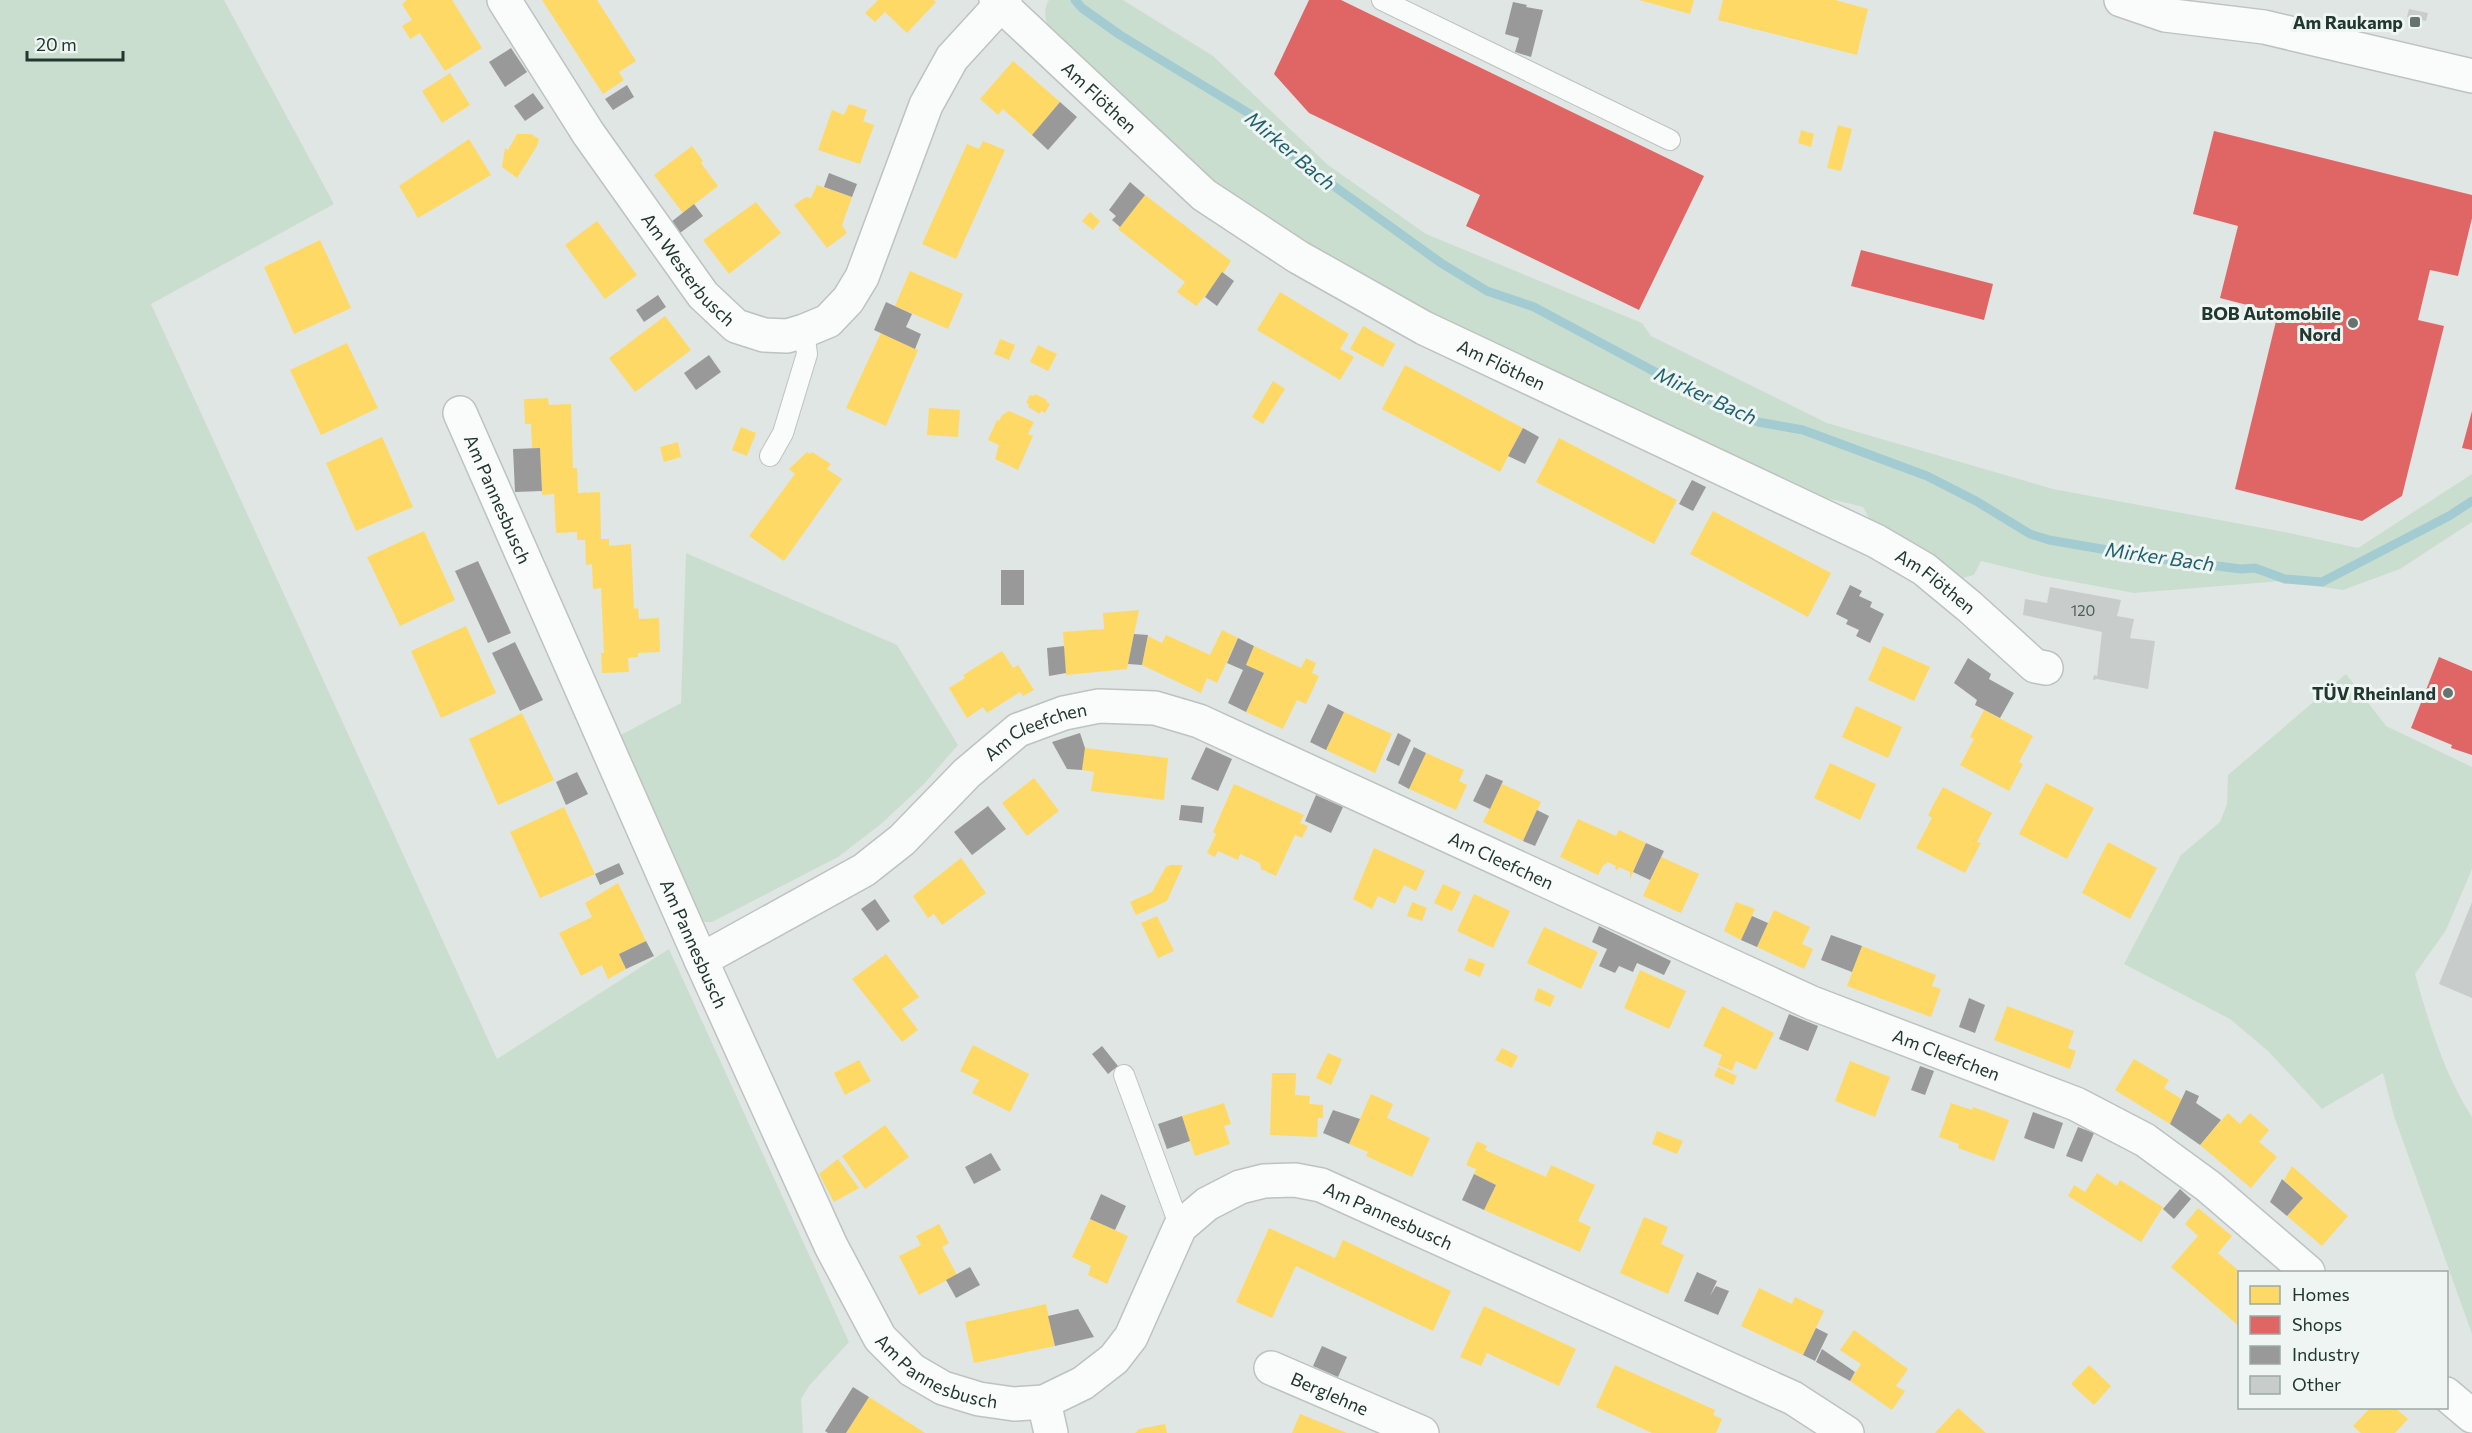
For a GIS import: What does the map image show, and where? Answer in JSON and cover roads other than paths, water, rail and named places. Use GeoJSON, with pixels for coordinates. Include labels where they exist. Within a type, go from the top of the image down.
{"type":"FeatureCollection","features":[{"type":"Feature","properties":{"kind":"street","name":"Am Westerbusch"},"geometry":{"type":"LineString","coordinates":[[504,0],[588,133],[703,295],[736,326],[764,335],[787,336],[828,321],[848,300],[862,277],[926,105],[952,58],[1001,1]]}},
{"type":"Feature","properties":{"kind":"street"},"geometry":{"type":"LineString","coordinates":[[2121,0],[2165,15],[2264,27],[2315,37],[2472,76]]}},
{"type":"Feature","properties":{"kind":"street"},"geometry":{"type":"LineString","coordinates":[[2186,0],[2264,27]]}},
{"type":"Feature","properties":{"kind":"street","name":"Am Flöthen"},"geometry":{"type":"LineString","coordinates":[[1001,1],[1204,195],[1298,257],[1424,328],[1876,541],[1924,570],[1970,607],[2035,666],[2046,668]]}},
{"type":"Feature","properties":{"kind":"street","name":"Am Pannesbusch"},"geometry":{"type":"LineString","coordinates":[[460,413],[701,960],[831,1246],[879,1338],[912,1370],[943,1388],[979,1399],[1002,1402],[1044,1402],[1083,1383],[1114,1359],[1131,1337],[1180,1227],[1207,1204],[1240,1187],[1264,1181],[1295,1180],[1321,1185],[1793,1398],[1847,1433]]}},
{"type":"Feature","properties":{"kind":"street","name":"Am Cleefchen"},"geometry":{"type":"LineString","coordinates":[[701,960],[864,870],[902,840],[967,773],[1018,730],[1064,713],[1099,706],[1155,708],[1199,721],[1812,1003],[2076,1104],[2145,1140],[2208,1186],[2307,1271]]}},
{"type":"Feature","properties":{"kind":"street","name":"Berglehne"},"geometry":{"type":"LineString","coordinates":[[1271,1368],[1422,1433]]}},
{"type":"Feature","properties":{"kind":"street"},"geometry":{"type":"LineString","coordinates":[[2448,1396],[2472,1416]]}},
{"type":"Feature","properties":{"kind":"street"},"geometry":{"type":"LineString","coordinates":[[1044,1402],[1052,1433]]}},
{"type":"Feature","properties":{"kind":"lane"},"geometry":{"type":"LineString","coordinates":[[1382,0],[1670,140]]}},
{"type":"Feature","properties":{"kind":"lane"},"geometry":{"type":"LineString","coordinates":[[770,456],[783,433],[807,354],[804,331]]}},
{"type":"Feature","properties":{"kind":"lane"},"geometry":{"type":"LineString","coordinates":[[1124,1075],[1180,1227]]}},
{"type":"Feature","properties":{"kind":"waterway","name":"Mirker Bach"},"geometry":{"type":"LineString","coordinates":[[1075,0],[1082,8],[1120,35],[1255,117],[1286,150],[1313,171],[1441,263],[1487,291],[1534,307],[1698,395],[1758,422],[1803,430],[1927,476],[1976,501],[2030,534],[2049,540],[2154,558],[2241,569],[2255,568],[2285,579],[2322,582],[2449,516],[2472,501]]}},
{"type":"Feature","properties":{"kind":"place","name":"Am Raukamp"},"geometry":{"type":"Point","coordinates":[2415,22]}},
{"type":"Feature","properties":{"kind":"place","name":"BOB Automobile Nord"},"geometry":{"type":"Point","coordinates":[2353,323]}},
{"type":"Feature","properties":{"kind":"place","name":"TÜV Rheinland"},"geometry":{"type":"Point","coordinates":[2448,693]}}]}
